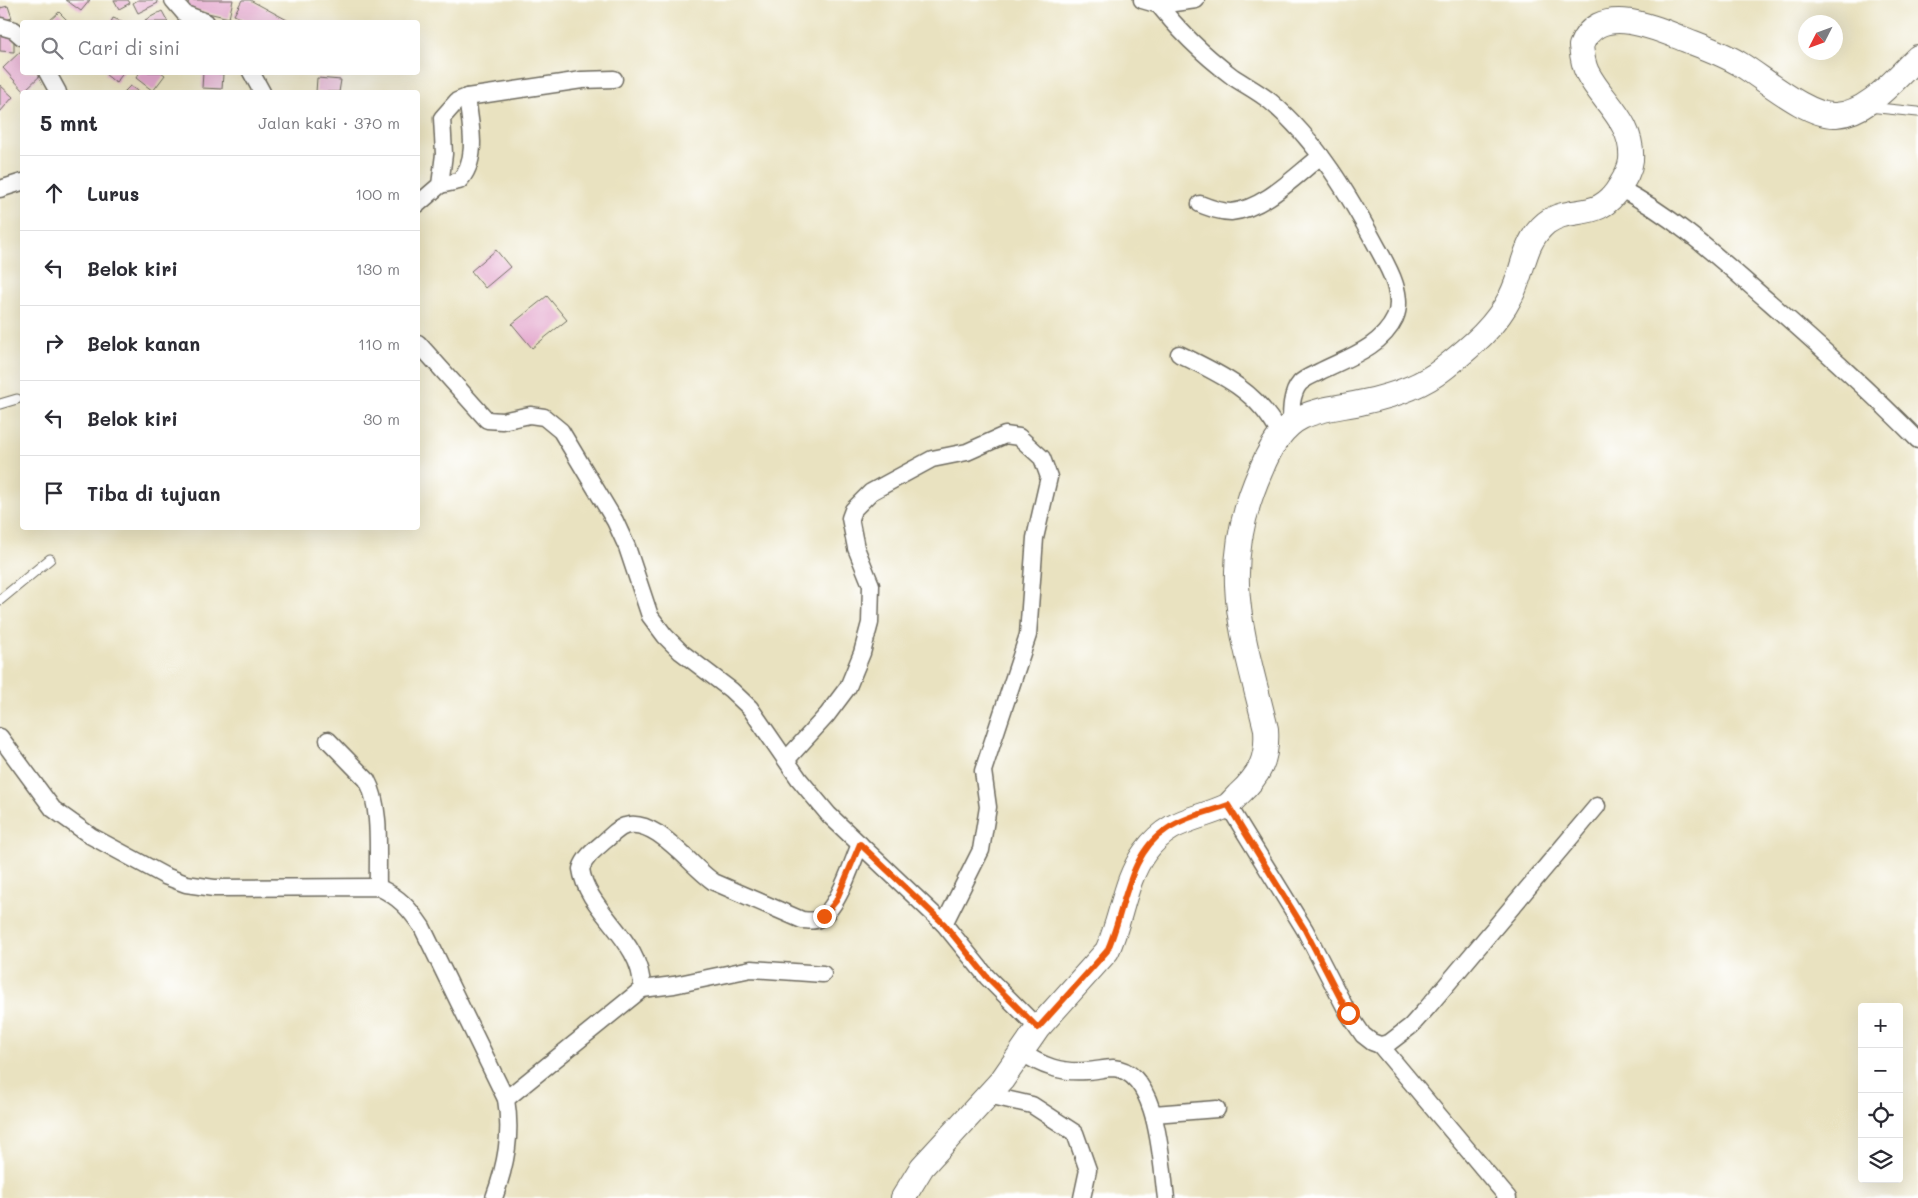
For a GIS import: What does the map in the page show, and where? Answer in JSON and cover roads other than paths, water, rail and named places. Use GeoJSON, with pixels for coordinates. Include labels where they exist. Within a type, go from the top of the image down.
{"type":"FeatureCollection","features":[{"type":"Feature","properties":{"kind":"street"},"geometry":{"type":"LineString","coordinates":[[173,0],[185,14],[201,20]]}},
{"type":"Feature","properties":{"kind":"street"},"geometry":{"type":"LineString","coordinates":[[1142,0],[1157,2],[1196,0]]}},
{"type":"Feature","properties":{"kind":"street"},"geometry":{"type":"LineString","coordinates":[[1157,2],[1211,60],[1270,102],[1296,126],[1340,182],[1388,268],[1396,291],[1398,304],[1394,318],[1376,341],[1361,352],[1316,373],[1299,384],[1290,409],[1286,429]]}},
{"type":"Feature","properties":{"kind":"street"},"geometry":{"type":"LineString","coordinates":[[903,1198],[922,1167],[1002,1080],[1038,1028],[1107,951],[1114,936],[1132,876],[1144,853],[1155,839],[1176,823],[1228,805],[1254,781],[1265,757],[1267,747],[1266,728],[1238,614],[1235,570],[1239,538],[1254,487],[1267,456],[1286,429],[1303,416],[1411,389],[1437,374],[1495,323],[1512,294],[1527,247],[1547,223],[1556,218],[1608,203],[1628,174],[1631,161],[1627,135],[1617,112],[1587,73],[1582,60],[1580,46],[1582,41],[1598,25],[1628,21],[1701,46],[1738,63],[1820,114],[1846,114],[1862,107],[1918,56]]}},
{"type":"Feature","properties":{"kind":"street"},"geometry":{"type":"LineString","coordinates":[[0,26],[14,30],[20,35]]}},
{"type":"Feature","properties":{"kind":"street"},"geometry":{"type":"LineString","coordinates":[[49,75],[57,90]]}},
{"type":"Feature","properties":{"kind":"street"},"geometry":{"type":"LineString","coordinates":[[253,75],[261,90]]}},
{"type":"Feature","properties":{"kind":"street"},"geometry":{"type":"LineString","coordinates":[[440,185],[444,154],[442,118],[457,101],[467,97],[582,80],[614,79]]}},
{"type":"Feature","properties":{"kind":"street"},"geometry":{"type":"LineString","coordinates":[[420,202],[440,185],[459,181],[468,168],[472,147],[467,97]]}},
{"type":"Feature","properties":{"kind":"street"},"geometry":{"type":"LineString","coordinates":[[1200,204],[1218,211],[1230,212],[1244,209],[1273,194],[1320,156]]}},
{"type":"Feature","properties":{"kind":"street"},"geometry":{"type":"LineString","coordinates":[[0,188],[20,183]]}},
{"type":"Feature","properties":{"kind":"street"},"geometry":{"type":"LineString","coordinates":[[1619,188],[1661,211],[1688,231],[1833,358],[1918,440]]}},
{"type":"Feature","properties":{"kind":"street"},"geometry":{"type":"LineString","coordinates":[[420,344],[487,420],[502,421],[530,415],[544,418],[561,431],[615,521],[627,547],[650,616],[665,636],[681,652],[731,690],[750,708],[799,779],[824,809],[944,924],[987,977],[1038,1028]]}},
{"type":"Feature","properties":{"kind":"street"},"geometry":{"type":"LineString","coordinates":[[1179,354],[1235,382],[1286,429]]}},
{"type":"Feature","properties":{"kind":"street"},"geometry":{"type":"LineString","coordinates":[[787,759],[827,715],[848,687],[862,653],[870,623],[871,585],[856,548],[850,518],[853,510],[871,492],[932,459],[967,452],[1005,435],[1019,437],[1042,458],[1049,477],[1035,538],[1028,635],[983,771],[988,807],[981,850],[944,924]]}},
{"type":"Feature","properties":{"kind":"street"},"geometry":{"type":"LineString","coordinates":[[0,737],[53,809],[91,836],[165,876],[186,884],[214,888],[378,887],[402,901],[422,926],[506,1099],[509,1115],[507,1151],[503,1175],[494,1198]]}},
{"type":"Feature","properties":{"kind":"street"},"geometry":{"type":"LineString","coordinates":[[328,740],[368,780],[372,788],[376,812],[378,887]]}},
{"type":"Feature","properties":{"kind":"street"},"geometry":{"type":"LineString","coordinates":[[1228,805],[1305,930],[1356,1026],[1372,1042],[1380,1045],[1508,1198]]}},
{"type":"Feature","properties":{"kind":"street"},"geometry":{"type":"LineString","coordinates":[[1380,1045],[1389,1043],[1399,1036],[1427,1008],[1597,806]]}},
{"type":"Feature","properties":{"kind":"street"},"geometry":{"type":"LineString","coordinates":[[642,988],[643,978],[636,958],[586,886],[580,868],[586,858],[619,829],[631,825],[644,826],[656,831],[702,874],[714,882],[802,920],[811,921],[824,916],[836,901],[860,844]]}},
{"type":"Feature","properties":{"kind":"street"},"geometry":{"type":"LineString","coordinates":[[506,1099],[642,988],[680,984],[751,969],[823,974]]}},
{"type":"Feature","properties":{"kind":"street"},"geometry":{"type":"LineString","coordinates":[[1021,1052],[1047,1067],[1063,1071],[1112,1068],[1129,1074],[1148,1099],[1154,1114],[1166,1198]]}},
{"type":"Feature","properties":{"kind":"street"},"geometry":{"type":"LineString","coordinates":[[988,1095],[1032,1105],[1075,1133],[1088,1170],[1082,1198]]}},
{"type":"Feature","properties":{"kind":"street"},"geometry":{"type":"LineString","coordinates":[[1154,1114],[1216,1109]]}},
{"type":"Feature","properties":{"kind":"lane"},"geometry":{"type":"LineString","coordinates":[[1862,107],[1918,112]]}},
{"type":"Feature","properties":{"kind":"lane"},"geometry":{"type":"LineString","coordinates":[[0,404],[17,399]]}},
{"type":"Feature","properties":{"kind":"lane"},"geometry":{"type":"LineString","coordinates":[[0,600],[50,559]]}}]}
